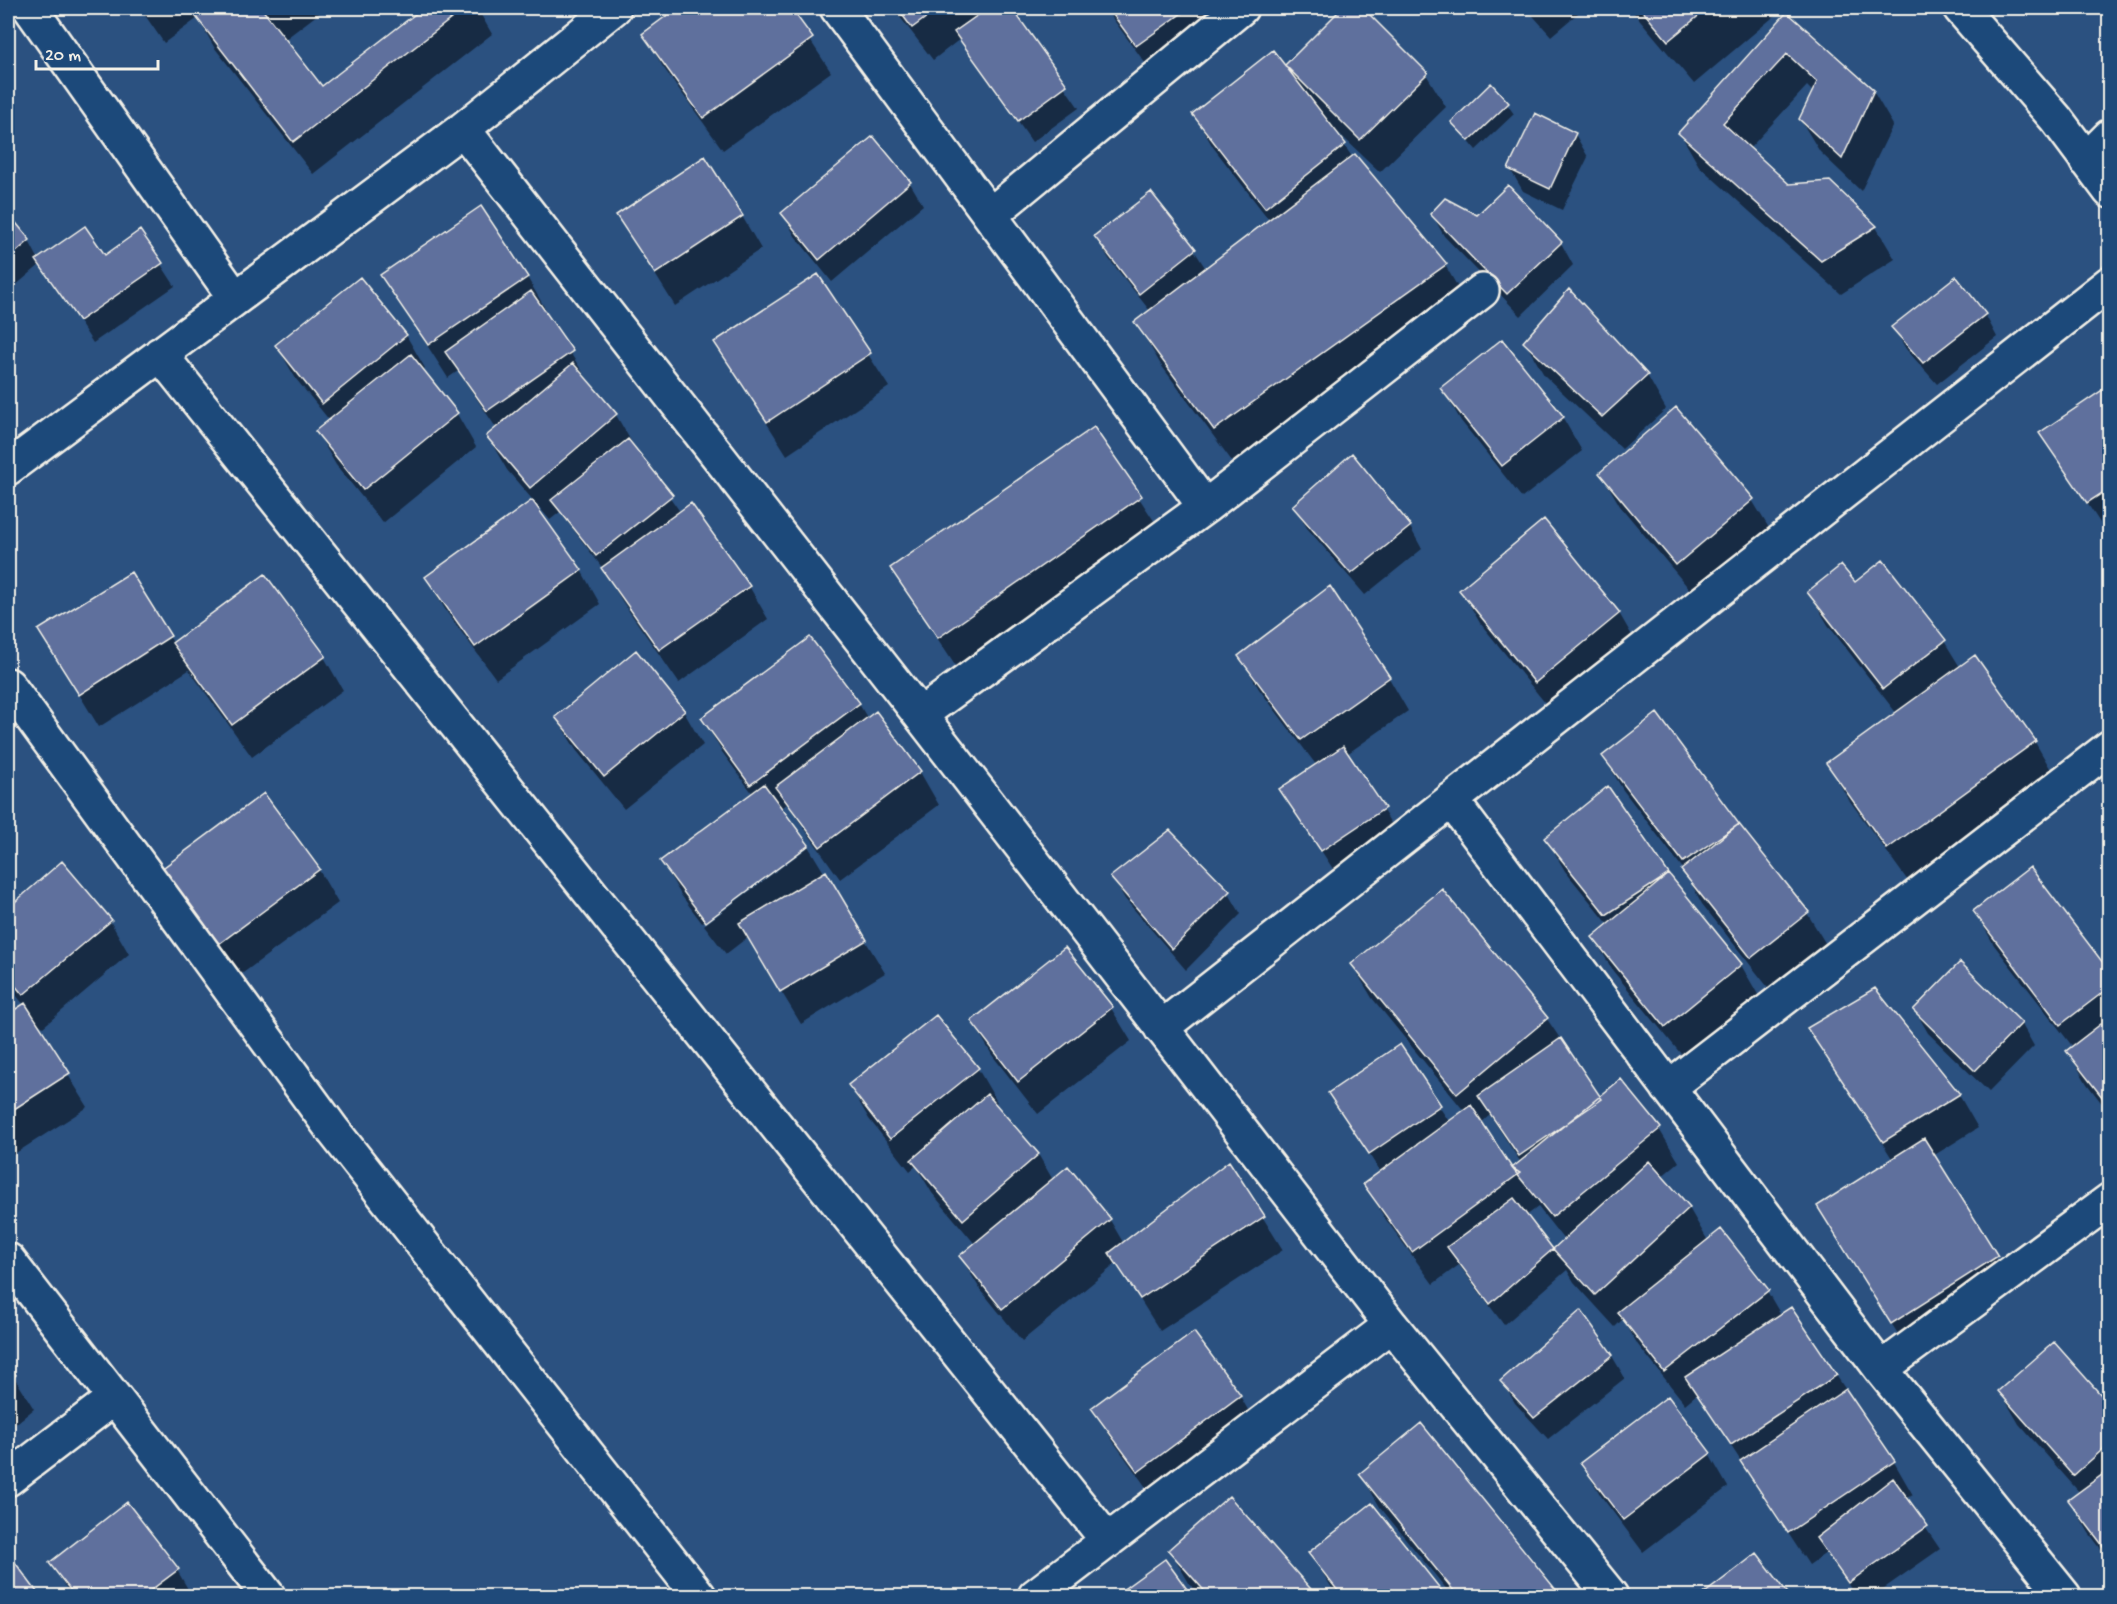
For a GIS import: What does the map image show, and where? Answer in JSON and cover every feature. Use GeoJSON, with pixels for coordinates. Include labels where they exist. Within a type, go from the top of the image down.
{"type":"FeatureCollection","features":[{"type":"Feature","properties":{"kind":"street"},"geometry":{"type":"LineString","coordinates":[[30,8],[235,298]]}},
{"type":"Feature","properties":{"kind":"street"},"geometry":{"type":"LineString","coordinates":[[12,455],[160,354],[463,129],[579,18],[614,8]]}},
{"type":"Feature","properties":{"kind":"street"},"geometry":{"type":"LineString","coordinates":[[837,8],[1205,507]]}},
{"type":"Feature","properties":{"kind":"street"},"geometry":{"type":"LineString","coordinates":[[990,215],[1241,8]]}},
{"type":"Feature","properties":{"kind":"street"},"geometry":{"type":"LineString","coordinates":[[1960,8],[2056,120],[2109,191]]}},
{"type":"Feature","properties":{"kind":"street"},"geometry":{"type":"LineString","coordinates":[[463,129],[920,715],[1390,1325],[1611,1596]]}},
{"type":"Feature","properties":{"kind":"street"},"geometry":{"type":"LineString","coordinates":[[2086,160],[2109,136]]}},
{"type":"Feature","properties":{"kind":"street"},"geometry":{"type":"LineString","coordinates":[[1161,1028],[2109,283]]}},
{"type":"Feature","properties":{"kind":"street"},"geometry":{"type":"LineString","coordinates":[[920,715],[1205,507],[1482,291]]}},
{"type":"Feature","properties":{"kind":"street"},"geometry":{"type":"LineString","coordinates":[[160,354],[1108,1541]]}},
{"type":"Feature","properties":{"kind":"street"},"geometry":{"type":"LineString","coordinates":[[8,685],[332,1129],[699,1596]]}},
{"type":"Feature","properties":{"kind":"street"},"geometry":{"type":"LineString","coordinates":[[1668,1088],[2109,747]]}},
{"type":"Feature","properties":{"kind":"street"},"geometry":{"type":"LineString","coordinates":[[1451,800],[1881,1369],[2064,1596]]}},
{"type":"Feature","properties":{"kind":"street"},"geometry":{"type":"LineString","coordinates":[[1881,1369],[2109,1200]]}},
{"type":"Feature","properties":{"kind":"street"},"geometry":{"type":"LineString","coordinates":[[8,1260],[268,1596]]}},
{"type":"Feature","properties":{"kind":"street"},"geometry":{"type":"LineString","coordinates":[[1035,1596],[1390,1325]]}},
{"type":"Feature","properties":{"kind":"street"},"geometry":{"type":"LineString","coordinates":[[8,1479],[114,1398]]}},
{"type":"Feature","properties":{"kind":"building"},"geometry":{"type":"Polygon","coordinates":[[[201,8],[265,8],[262,9],[322,86],[423,8],[465,8],[293,142],[193,13],[201,8]]]}},
{"type":"Feature","properties":{"kind":"building"},"geometry":{"type":"Polygon","coordinates":[[[677,8],[791,8],[813,38],[703,118],[642,34],[677,8]]]}},
{"type":"Feature","properties":{"kind":"building"},"geometry":{"type":"Polygon","coordinates":[[[897,8],[939,8],[912,28],[897,8]]]}},
{"type":"Feature","properties":{"kind":"building"},"geometry":{"type":"Polygon","coordinates":[[[988,8],[1012,8],[1067,85],[1018,121],[954,32],[988,8]]]}},
{"type":"Feature","properties":{"kind":"building"},"geometry":{"type":"Polygon","coordinates":[[[1108,8],[1189,8],[1136,46],[1108,8]]]}},
{"type":"Feature","properties":{"kind":"building"},"geometry":{"type":"Polygon","coordinates":[[[1342,8],[1363,8],[1428,73],[1360,140],[1285,65],[1342,8]]]}},
{"type":"Feature","properties":{"kind":"building"},"geometry":{"type":"Polygon","coordinates":[[[1640,8],[1708,8],[1668,41],[1640,8]]]}},
{"type":"Feature","properties":{"kind":"building"},"geometry":{"type":"Polygon","coordinates":[[[1787,12],[1874,90],[1842,159],[1799,119],[1817,82],[1787,54],[1723,123],[1789,184],[1830,181],[1877,226],[1821,261],[1678,133],[1787,12]]]}},
{"type":"Feature","properties":{"kind":"building"},"geometry":{"type":"Polygon","coordinates":[[[1273,50],[1346,144],[1265,208],[1192,114],[1273,50]]]}},
{"type":"Feature","properties":{"kind":"building"},"geometry":{"type":"Polygon","coordinates":[[[1491,83],[1509,103],[1469,141],[1451,122],[1491,83]]]}},
{"type":"Feature","properties":{"kind":"building"},"geometry":{"type":"Polygon","coordinates":[[[1535,113],[1576,133],[1550,189],[1508,169],[1535,113]]]}},
{"type":"Feature","properties":{"kind":"building"},"geometry":{"type":"Polygon","coordinates":[[[873,136],[911,182],[819,260],[781,213],[873,136]]]}},
{"type":"Feature","properties":{"kind":"building"},"geometry":{"type":"Polygon","coordinates":[[[1355,154],[1447,264],[1214,430],[1134,322],[1355,154]]]}},
{"type":"Feature","properties":{"kind":"building"},"geometry":{"type":"Polygon","coordinates":[[[705,156],[743,216],[655,274],[616,215],[705,156]]]}},
{"type":"Feature","properties":{"kind":"building"},"geometry":{"type":"Polygon","coordinates":[[[1508,185],[1562,242],[1507,294],[1430,214],[1445,198],[1477,215],[1508,185]]]}},
{"type":"Feature","properties":{"kind":"building"},"geometry":{"type":"Polygon","coordinates":[[[1151,192],[1196,249],[1139,294],[1094,236],[1151,192]]]}},
{"type":"Feature","properties":{"kind":"building"},"geometry":{"type":"Polygon","coordinates":[[[481,206],[528,277],[428,345],[380,275],[481,206]]]}},
{"type":"Feature","properties":{"kind":"building"},"geometry":{"type":"Polygon","coordinates":[[[8,213],[30,240],[8,259],[8,213]]]}},
{"type":"Feature","properties":{"kind":"building"},"geometry":{"type":"Polygon","coordinates":[[[85,226],[105,255],[140,230],[163,263],[79,321],[36,260],[85,226]]]}},
{"type":"Feature","properties":{"kind":"building"},"geometry":{"type":"Polygon","coordinates":[[[818,274],[871,353],[767,422],[714,342],[818,274]]]}},
{"type":"Feature","properties":{"kind":"building"},"geometry":{"type":"Polygon","coordinates":[[[1956,276],[1986,314],[1923,363],[1891,327],[1956,276]]]}},
{"type":"Feature","properties":{"kind":"building"},"geometry":{"type":"Polygon","coordinates":[[[360,277],[407,335],[322,404],[275,345],[360,277]]]}},
{"type":"Feature","properties":{"kind":"building"},"geometry":{"type":"Polygon","coordinates":[[[1569,289],[1648,375],[1602,417],[1523,342],[1569,289]]]}},
{"type":"Feature","properties":{"kind":"building"},"geometry":{"type":"Polygon","coordinates":[[[531,291],[573,351],[487,411],[445,352],[531,291]]]}},
{"type":"Feature","properties":{"kind":"building"},"geometry":{"type":"Polygon","coordinates":[[[1502,339],[1564,417],[1502,466],[1440,388],[1502,339]]]}},
{"type":"Feature","properties":{"kind":"building"},"geometry":{"type":"Polygon","coordinates":[[[411,354],[458,413],[363,490],[315,431],[411,354]]]}},
{"type":"Feature","properties":{"kind":"building"},"geometry":{"type":"Polygon","coordinates":[[[573,363],[617,414],[530,488],[486,436],[573,363]]]}},
{"type":"Feature","properties":{"kind":"building"},"geometry":{"type":"Polygon","coordinates":[[[2110,385],[2110,488],[2087,503],[2039,433],[2110,385]]]}},
{"type":"Feature","properties":{"kind":"building"},"geometry":{"type":"Polygon","coordinates":[[[1676,407],[1754,499],[1676,565],[1599,473],[1676,407]]]}},
{"type":"Feature","properties":{"kind":"building"},"geometry":{"type":"Polygon","coordinates":[[[1094,427],[1142,496],[938,638],[890,568],[1094,427]]]}},
{"type":"Feature","properties":{"kind":"building"},"geometry":{"type":"Polygon","coordinates":[[[628,439],[673,495],[596,556],[551,500],[628,439]]]}},
{"type":"Feature","properties":{"kind":"building"},"geometry":{"type":"Polygon","coordinates":[[[1352,453],[1411,526],[1351,574],[1292,506],[1352,453]]]}},
{"type":"Feature","properties":{"kind":"building"},"geometry":{"type":"Polygon","coordinates":[[[532,500],[582,570],[475,647],[425,577],[532,500]]]}},
{"type":"Feature","properties":{"kind":"building"},"geometry":{"type":"Polygon","coordinates":[[[691,503],[750,586],[659,650],[601,568],[691,503]]]}},
{"type":"Feature","properties":{"kind":"building"},"geometry":{"type":"Polygon","coordinates":[[[1544,519],[1620,613],[1535,683],[1459,590],[1544,519]]]}},
{"type":"Feature","properties":{"kind":"building"},"geometry":{"type":"Polygon","coordinates":[[[1883,560],[1946,640],[1883,689],[1807,592],[1841,565],[1855,582],[1883,560]]]}},
{"type":"Feature","properties":{"kind":"building"},"geometry":{"type":"Polygon","coordinates":[[[131,572],[171,636],[79,695],[38,630],[131,572]]]}},
{"type":"Feature","properties":{"kind":"building"},"geometry":{"type":"Polygon","coordinates":[[[265,574],[326,656],[232,725],[172,643],[265,574]]]}},
{"type":"Feature","properties":{"kind":"building"},"geometry":{"type":"Polygon","coordinates":[[[1330,586],[1390,677],[1301,740],[1238,656],[1330,586]]]}},
{"type":"Feature","properties":{"kind":"building"},"geometry":{"type":"Polygon","coordinates":[[[810,637],[860,703],[750,785],[701,718],[810,637]]]}},
{"type":"Feature","properties":{"kind":"building"},"geometry":{"type":"Polygon","coordinates":[[[636,650],[685,711],[604,777],[555,717],[636,650]]]}},
{"type":"Feature","properties":{"kind":"building"},"geometry":{"type":"Polygon","coordinates":[[[1975,655],[2036,741],[1887,849],[1826,763],[1975,655]]]}},
{"type":"Feature","properties":{"kind":"building"},"geometry":{"type":"Polygon","coordinates":[[[876,711],[921,771],[820,847],[775,787],[876,711]]]}},
{"type":"Feature","properties":{"kind":"building"},"geometry":{"type":"Polygon","coordinates":[[[1657,713],[1739,824],[1683,862],[1602,756],[1657,713]]]}},
{"type":"Feature","properties":{"kind":"building"},"geometry":{"type":"Polygon","coordinates":[[[1343,746],[1385,808],[1321,851],[1279,789],[1343,746]]]}},
{"type":"Feature","properties":{"kind":"building"},"geometry":{"type":"Polygon","coordinates":[[[764,784],[809,845],[706,922],[660,861],[764,784]]]}},
{"type":"Feature","properties":{"kind":"building"},"geometry":{"type":"Polygon","coordinates":[[[1608,786],[1669,874],[1606,915],[1544,838],[1608,786]]]}},
{"type":"Feature","properties":{"kind":"building"},"geometry":{"type":"Polygon","coordinates":[[[264,793],[320,869],[208,952],[152,876],[264,793]]]}},
{"type":"Feature","properties":{"kind":"building"},"geometry":{"type":"Polygon","coordinates":[[[1739,824],[1809,912],[1751,958],[1681,870],[1739,824]]]}},
{"type":"Feature","properties":{"kind":"building"},"geometry":{"type":"Polygon","coordinates":[[[1170,830],[1230,891],[1172,949],[1110,877],[1170,830]]]}},
{"type":"Feature","properties":{"kind":"building"},"geometry":{"type":"Polygon","coordinates":[[[62,861],[112,920],[23,995],[8,977],[8,908],[62,861]]]}},
{"type":"Feature","properties":{"kind":"building"},"geometry":{"type":"Polygon","coordinates":[[[2030,867],[2110,972],[2110,987],[2060,1025],[1973,911],[2030,867]]]}},
{"type":"Feature","properties":{"kind":"building"},"geometry":{"type":"Polygon","coordinates":[[[826,871],[867,940],[780,992],[739,923],[826,871]]]}},
{"type":"Feature","properties":{"kind":"building"},"geometry":{"type":"Polygon","coordinates":[[[1669,874],[1742,964],[1665,1027],[1592,937],[1669,874]]]}},
{"type":"Feature","properties":{"kind":"building"},"geometry":{"type":"Polygon","coordinates":[[[1442,889],[1548,1018],[1457,1094],[1351,964],[1442,889]]]}},
{"type":"Feature","properties":{"kind":"building"},"geometry":{"type":"Polygon","coordinates":[[[1065,947],[1113,1007],[1018,1082],[971,1021],[1065,947]]]}},
{"type":"Feature","properties":{"kind":"building"},"geometry":{"type":"Polygon","coordinates":[[[1960,962],[2022,1023],[1975,1071],[1913,1010],[1960,962]]]}},
{"type":"Feature","properties":{"kind":"building"},"geometry":{"type":"Polygon","coordinates":[[[1875,988],[1960,1094],[1883,1142],[1807,1028],[1875,988]]]}},
{"type":"Feature","properties":{"kind":"building"},"geometry":{"type":"Polygon","coordinates":[[[25,1003],[70,1073],[8,1113],[8,1014],[25,1003]]]}},
{"type":"Feature","properties":{"kind":"building"},"geometry":{"type":"Polygon","coordinates":[[[936,1015],[979,1068],[890,1139],[848,1085],[936,1015]]]}},
{"type":"Feature","properties":{"kind":"building"},"geometry":{"type":"Polygon","coordinates":[[[2110,1017],[2110,1107],[2066,1051],[2110,1017]]]}},
{"type":"Feature","properties":{"kind":"building"},"geometry":{"type":"Polygon","coordinates":[[[1561,1038],[1602,1099],[1519,1156],[1478,1096],[1561,1038]]]}},
{"type":"Feature","properties":{"kind":"building"},"geometry":{"type":"Polygon","coordinates":[[[1400,1044],[1441,1105],[1369,1154],[1328,1093],[1400,1044]]]}},
{"type":"Feature","properties":{"kind":"building"},"geometry":{"type":"Polygon","coordinates":[[[1621,1079],[1661,1128],[1552,1217],[1512,1168],[1621,1079]]]}},
{"type":"Feature","properties":{"kind":"building"},"geometry":{"type":"Polygon","coordinates":[[[987,1094],[1039,1154],[963,1220],[911,1160],[987,1094]]]}},
{"type":"Feature","properties":{"kind":"building"},"geometry":{"type":"Polygon","coordinates":[[[1471,1105],[1512,1168],[1520,1173],[1412,1252],[1363,1184],[1471,1105]]]}},
{"type":"Feature","properties":{"kind":"building"},"geometry":{"type":"Polygon","coordinates":[[[1924,1138],[1998,1256],[1891,1324],[1817,1206],[1924,1138]]]}},
{"type":"Feature","properties":{"kind":"building"},"geometry":{"type":"Polygon","coordinates":[[[1229,1161],[1265,1216],[1140,1299],[1109,1253],[1229,1161]]]}},
{"type":"Feature","properties":{"kind":"building"},"geometry":{"type":"Polygon","coordinates":[[[1649,1161],[1690,1207],[1595,1295],[1553,1249],[1649,1161]]]}},
{"type":"Feature","properties":{"kind":"building"},"geometry":{"type":"Polygon","coordinates":[[[1068,1166],[1111,1219],[1002,1309],[959,1256],[1068,1166]]]}},
{"type":"Feature","properties":{"kind":"building"},"geometry":{"type":"Polygon","coordinates":[[[1514,1198],[1553,1249],[1490,1304],[1447,1247],[1514,1198]]]}},
{"type":"Feature","properties":{"kind":"building"},"geometry":{"type":"Polygon","coordinates":[[[1721,1229],[1769,1290],[1664,1372],[1617,1312],[1721,1229]]]}},
{"type":"Feature","properties":{"kind":"building"},"geometry":{"type":"Polygon","coordinates":[[[1791,1307],[1837,1375],[1731,1445],[1685,1377],[1791,1307]]]}},
{"type":"Feature","properties":{"kind":"building"},"geometry":{"type":"Polygon","coordinates":[[[1581,1310],[1613,1355],[1534,1418],[1500,1381],[1581,1310]]]}},
{"type":"Feature","properties":{"kind":"building"},"geometry":{"type":"Polygon","coordinates":[[[1194,1332],[1241,1395],[1138,1472],[1091,1408],[1194,1332]]]}},
{"type":"Feature","properties":{"kind":"building"},"geometry":{"type":"Polygon","coordinates":[[[2054,1342],[2110,1405],[2110,1443],[2073,1476],[1998,1391],[2054,1342]]]}},
{"type":"Feature","properties":{"kind":"building"},"geometry":{"type":"Polygon","coordinates":[[[8,1365],[16,1375],[8,1382],[8,1365]]]}},
{"type":"Feature","properties":{"kind":"building"},"geometry":{"type":"Polygon","coordinates":[[[1846,1389],[1895,1461],[1788,1533],[1740,1461],[1846,1389]]]}},
{"type":"Feature","properties":{"kind":"building"},"geometry":{"type":"Polygon","coordinates":[[[1668,1396],[1711,1453],[1623,1520],[1580,1463],[1668,1396]]]}},
{"type":"Feature","properties":{"kind":"building"},"geometry":{"type":"Polygon","coordinates":[[[1421,1423],[1561,1596],[1458,1596],[1359,1474],[1421,1423]]]}},
{"type":"Feature","properties":{"kind":"building"},"geometry":{"type":"Polygon","coordinates":[[[2110,1469],[2110,1555],[2068,1500],[2110,1469]]]}},
{"type":"Feature","properties":{"kind":"building"},"geometry":{"type":"Polygon","coordinates":[[[1893,1478],[1928,1526],[1848,1583],[1816,1538],[1893,1478]]]}},
{"type":"Feature","properties":{"kind":"building"},"geometry":{"type":"Polygon","coordinates":[[[1229,1496],[1317,1596],[1209,1596],[1168,1550],[1229,1496]]]}},
{"type":"Feature","properties":{"kind":"building"},"geometry":{"type":"Polygon","coordinates":[[[127,1502],[179,1569],[143,1596],[75,1596],[49,1563],[127,1502]]]}},
{"type":"Feature","properties":{"kind":"building"},"geometry":{"type":"Polygon","coordinates":[[[1372,1503],[1446,1596],[1342,1596],[1308,1553],[1372,1503]]]}},
{"type":"Feature","properties":{"kind":"building"},"geometry":{"type":"Polygon","coordinates":[[[8,1553],[40,1596],[8,1596],[8,1553]]]}},
{"type":"Feature","properties":{"kind":"building"},"geometry":{"type":"Polygon","coordinates":[[[1757,1553],[1790,1596],[1701,1596],[1757,1553]]]}},
{"type":"Feature","properties":{"kind":"building"},"geometry":{"type":"Polygon","coordinates":[[[1165,1559],[1192,1596],[1114,1596],[1165,1559]]]}}]}
